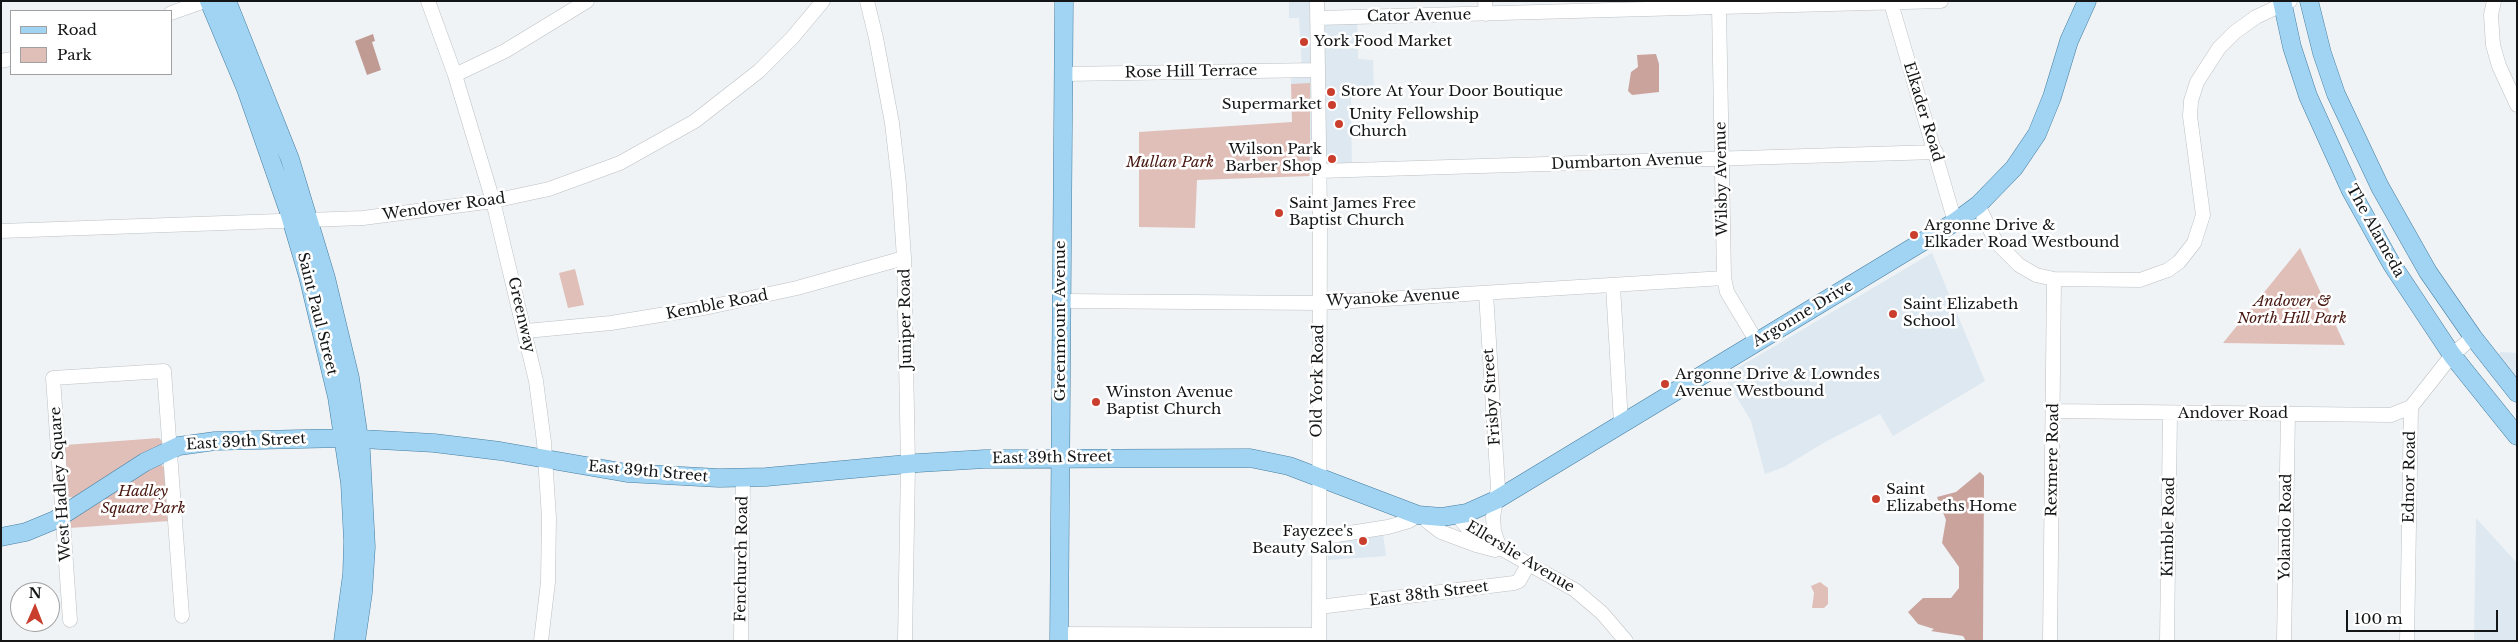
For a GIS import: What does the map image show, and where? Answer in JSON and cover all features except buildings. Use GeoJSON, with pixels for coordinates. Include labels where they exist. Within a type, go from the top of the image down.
{"type":"FeatureCollection","features":[{"type":"Feature","properties":{"kind":"main road","name":"Saint Paul Street"},"geometry":{"type":"LineString","coordinates":[[209,1],[301,221]]}},
{"type":"Feature","properties":{"kind":"main road","name":"Saint Paul Street"},"geometry":{"type":"LineString","coordinates":[[227,1],[272,109],[301,221],[326,346],[352,438],[366,547],[363,593],[356,641]]}},
{"type":"Feature","properties":{"kind":"main road","name":"Greenmount Avenue"},"geometry":{"type":"LineString","coordinates":[[1059,637],[1064,1]]}},
{"type":"Feature","properties":{"kind":"main road","name":"Argonne Drive"},"geometry":{"type":"LineString","coordinates":[[1421,515],[1457,515],[1476,510],[1496,500],[1955,222],[1978,205],[2014,168],[2037,134],[2052,97],[2069,42],[2087,1]]}},
{"type":"Feature","properties":{"kind":"main road","name":"The Alameda"},"geometry":{"type":"LineString","coordinates":[[2309,1],[2328,74],[2364,156],[2428,272],[2473,337],[2517,393]]}},
{"type":"Feature","properties":{"kind":"main road","name":"The Alameda"},"geometry":{"type":"LineString","coordinates":[[2285,2],[2299,70],[2331,150],[2391,263],[2452,355],[2517,436]]}},
{"type":"Feature","properties":{"kind":"main road","name":"Saint Paul Street"},"geometry":{"type":"LineString","coordinates":[[343,641],[352,582],[352,438]]}},
{"type":"Feature","properties":{"kind":"main road","name":"East 39th Street"},"geometry":{"type":"LineString","coordinates":[[1,537],[36,529],[63,516],[145,462],[170,449],[215,441],[352,438],[434,443],[655,475],[743,478],[908,464],[1060,458],[1250,458],[1284,465],[1317,477]]}},
{"type":"Feature","properties":{"kind":"main road"},"geometry":{"type":"LineString","coordinates":[[1317,477],[1421,515]]}},
{"type":"Feature","properties":{"kind":"street"},"geometry":{"type":"LineString","coordinates":[[172,13],[205,1]]}},
{"type":"Feature","properties":{"kind":"street","name":"Greenway"},"geometry":{"type":"LineString","coordinates":[[428,1],[455,75],[494,201],[536,381],[545,459],[549,556],[541,641]]}},
{"type":"Feature","properties":{"kind":"street"},"geometry":{"type":"LineString","coordinates":[[455,75],[505,52],[587,1]]}},
{"type":"Feature","properties":{"kind":"street","name":"Wendover Road"},"geometry":{"type":"LineString","coordinates":[[1,231],[301,221],[392,216],[494,201],[548,189],[596,172],[672,136],[695,122],[759,71],[792,38],[823,1]]}},
{"type":"Feature","properties":{"kind":"street","name":"Juniper Road"},"geometry":{"type":"LineString","coordinates":[[867,1],[892,123],[900,184],[904,258],[908,464],[905,641]]}},
{"type":"Feature","properties":{"kind":"street","name":"Old York Road"},"geometry":{"type":"LineString","coordinates":[[1317,1],[1320,303],[1317,477],[1319,638]]}},
{"type":"Feature","properties":{"kind":"street","name":"Cator Avenue"},"geometry":{"type":"LineString","coordinates":[[1317,18],[1486,8],[1678,5],[1719,7],[1847,2],[1941,1]]}},
{"type":"Feature","properties":{"kind":"street"},"geometry":{"type":"LineString","coordinates":[[2494,1],[2491,15],[2493,45],[2499,66],[2517,105]]}},
{"type":"Feature","properties":{"kind":"street","name":"Elkader Road"},"geometry":{"type":"LineString","coordinates":[[1891,2],[1955,222]]}},
{"type":"Feature","properties":{"kind":"street"},"geometry":{"type":"LineString","coordinates":[[1978,205],[1993,238],[2008,256],[2036,275],[2054,279],[2140,280],[2168,270],[2188,252],[2198,233],[2204,215],[2190,116],[2194,91],[2207,65],[2235,32],[2256,17],[2285,2]]}},
{"type":"Feature","properties":{"kind":"street","name":"Wilsby Avenue"},"geometry":{"type":"LineString","coordinates":[[1719,7],[1724,278],[1728,292],[1757,342]]}},
{"type":"Feature","properties":{"kind":"street","name":"Rose Hill Terrace"},"geometry":{"type":"LineString","coordinates":[[1064,74],[1318,70]]}},
{"type":"Feature","properties":{"kind":"street","name":"Dumbarton Avenue"},"geometry":{"type":"LineString","coordinates":[[1319,171],[1936,152]]}},
{"type":"Feature","properties":{"kind":"street","name":"Kemble Road"},"geometry":{"type":"LineString","coordinates":[[526,332],[611,323],[709,307],[797,288],[904,258]]}},
{"type":"Feature","properties":{"kind":"street","name":"Wyanoke Avenue"},"geometry":{"type":"LineString","coordinates":[[1061,301],[1320,303],[1724,278]]}},
{"type":"Feature","properties":{"kind":"street","name":"Rexmere Road"},"geometry":{"type":"LineString","coordinates":[[2050,641],[2054,279]]}},
{"type":"Feature","properties":{"kind":"street"},"geometry":{"type":"LineString","coordinates":[[1612,286],[1621,423]]}},
{"type":"Feature","properties":{"kind":"street","name":"Frisby Street"},"geometry":{"type":"LineString","coordinates":[[1486,293],[1498,488],[1494,531],[1500,549]]}},
{"type":"Feature","properties":{"kind":"street"},"geometry":{"type":"LineString","coordinates":[[2410,408],[2452,355],[2473,337]]}},
{"type":"Feature","properties":{"kind":"street","name":"West Hadley Square"},"geometry":{"type":"LineString","coordinates":[[70,620],[53,378],[164,371],[170,449]]}},
{"type":"Feature","properties":{"kind":"street","name":"Andover Road"},"geometry":{"type":"LineString","coordinates":[[2054,411],[2391,416],[2410,408]]}},
{"type":"Feature","properties":{"kind":"street","name":"Ednor Road"},"geometry":{"type":"LineString","coordinates":[[2407,641],[2410,408]]}},
{"type":"Feature","properties":{"kind":"street","name":"Kimble Road"},"geometry":{"type":"LineString","coordinates":[[2167,641],[2170,414]]}},
{"type":"Feature","properties":{"kind":"street","name":"Yolando Road"},"geometry":{"type":"LineString","coordinates":[[2284,641],[2288,414]]}},
{"type":"Feature","properties":{"kind":"street"},"geometry":{"type":"LineString","coordinates":[[170,449],[182,616]]}},
{"type":"Feature","properties":{"kind":"street","name":"Fenchurch Road"},"geometry":{"type":"LineString","coordinates":[[741,641],[743,478]]}},
{"type":"Feature","properties":{"kind":"street"},"geometry":{"type":"LineString","coordinates":[[1318,538],[1388,526],[1409,521],[1421,515],[1442,532],[1484,548],[1500,549]]}},
{"type":"Feature","properties":{"kind":"street","name":"Ellerslie Avenue"},"geometry":{"type":"LineString","coordinates":[[1457,515],[1465,528],[1575,590],[1602,614],[1626,641]]}},
{"type":"Feature","properties":{"kind":"street","name":"East 38th Street"},"geometry":{"type":"LineString","coordinates":[[1319,607],[1519,582],[1529,563]]}},
{"type":"Feature","properties":{"kind":"street"},"geometry":{"type":"LineString","coordinates":[[1059,637],[1319,638]]}},
{"type":"Feature","properties":{"kind":"shaded area"},"geometry":{"type":"Polygon","coordinates":[[[1289,1],[1319,1],[1319,18],[1357,17],[1358,59],[1373,60],[1374,94],[1351,95],[1352,174],[1310,176],[1310,84],[1291,84],[1290,70],[1302,69],[1299,18],[1289,18],[1289,1]]]}},
{"type":"Feature","properties":{"kind":"shaded area"},"geometry":{"type":"Polygon","coordinates":[[[373,34],[375,41],[372,42],[381,70],[367,75],[355,41],[373,34]]]}},
{"type":"Feature","properties":{"kind":"shaded area"},"geometry":{"type":"Polygon","coordinates":[[[1656,54],[1659,64],[1659,92],[1632,95],[1628,91],[1631,72],[1638,67],[1637,55],[1656,54]]]}},
{"type":"Feature","properties":{"kind":"shaded area","name":"Saint Elizabeth School"},"geometry":{"type":"Polygon","coordinates":[[[1932,253],[1985,381],[1893,436],[1880,414],[1825,442],[1784,467],[1765,474],[1751,421],[1724,376],[1932,253]]]}},
{"type":"Feature","properties":{"kind":"shaded area"},"geometry":{"type":"Polygon","coordinates":[[[2501,352],[2517,353],[2517,378],[2498,354],[2501,352]]]}},
{"type":"Feature","properties":{"kind":"shaded area"},"geometry":{"type":"Polygon","coordinates":[[[1980,472],[1984,476],[1983,641],[1966,641],[1963,636],[1931,631],[1934,629],[1918,624],[1908,612],[1923,598],[1951,598],[1959,588],[1959,567],[1942,543],[1946,520],[1937,497],[1956,492],[1980,472]]]}},
{"type":"Feature","properties":{"kind":"shaded area"},"geometry":{"type":"Polygon","coordinates":[[[2476,518],[2517,563],[2517,639],[2515,641],[2474,641],[2476,518]]]}},
{"type":"Feature","properties":{"kind":"shaded area"},"geometry":{"type":"Polygon","coordinates":[[[1383,534],[1386,556],[1328,560],[1328,541],[1383,534]]]}},
{"type":"Feature","properties":{"kind":"green space","name":"Mullan Park"},"geometry":{"type":"Polygon","coordinates":[[[1310,83],[1310,176],[1197,180],[1195,228],[1139,227],[1139,132],[1292,122],[1291,84],[1310,83]]]}},
{"type":"Feature","properties":{"kind":"green space","name":"Andover & North Hill Park"},"geometry":{"type":"Polygon","coordinates":[[[2300,248],[2345,345],[2223,343],[2300,248]]]}},
{"type":"Feature","properties":{"kind":"green space"},"geometry":{"type":"Polygon","coordinates":[[[575,269],[584,305],[568,308],[559,273],[575,269]]]}},
{"type":"Feature","properties":{"kind":"green space","name":"Hadley Square Park"},"geometry":{"type":"Polygon","coordinates":[[[159,438],[163,442],[161,445],[135,458],[73,498],[67,496],[63,447],[65,445],[159,438]]]}},
{"type":"Feature","properties":{"kind":"green space","name":"Hadley Square Park"},"geometry":{"type":"Polygon","coordinates":[[[159,464],[166,471],[169,521],[70,528],[71,520],[159,464]]]}},
{"type":"Feature","properties":{"kind":"green space"},"geometry":{"type":"Polygon","coordinates":[[[1820,582],[1828,588],[1828,604],[1824,608],[1812,608],[1814,593],[1811,586],[1820,582]]]}},
{"type":"Feature","properties":{"kind":"place","name":"York Food Market"},"geometry":{"type":"Point","coordinates":[1304,42]}},
{"type":"Feature","properties":{"kind":"place","name":"Store At Your Door Boutique"},"geometry":{"type":"Point","coordinates":[1331,92]}},
{"type":"Feature","properties":{"kind":"place","name":"Supermarket"},"geometry":{"type":"Point","coordinates":[1332,105]}},
{"type":"Feature","properties":{"kind":"place","name":"Unity Fellowship Church"},"geometry":{"type":"Point","coordinates":[1339,124]}},
{"type":"Feature","properties":{"kind":"place","name":"Wilson Park Barber Shop"},"geometry":{"type":"Point","coordinates":[1332,159]}},
{"type":"Feature","properties":{"kind":"place","name":"Saint James Free Baptist Church"},"geometry":{"type":"Point","coordinates":[1279,213]}},
{"type":"Feature","properties":{"kind":"place","name":"Argonne Drive & Elkader Road Westbound"},"geometry":{"type":"Point","coordinates":[1914,235]}},
{"type":"Feature","properties":{"kind":"place","name":"Saint Elizabeth School"},"geometry":{"type":"Point","coordinates":[1893,314]}},
{"type":"Feature","properties":{"kind":"place","name":"Argonne Drive & Lowndes Avenue Westbound"},"geometry":{"type":"Point","coordinates":[1665,384]}},
{"type":"Feature","properties":{"kind":"place","name":"Winston Avenue Baptist Church"},"geometry":{"type":"Point","coordinates":[1096,402]}},
{"type":"Feature","properties":{"kind":"place","name":"Saint Elizabeths Home"},"geometry":{"type":"Point","coordinates":[1876,499]}},
{"type":"Feature","properties":{"kind":"place","name":"Fayezee's Beauty Salon"},"geometry":{"type":"Point","coordinates":[1363,541]}}]}
